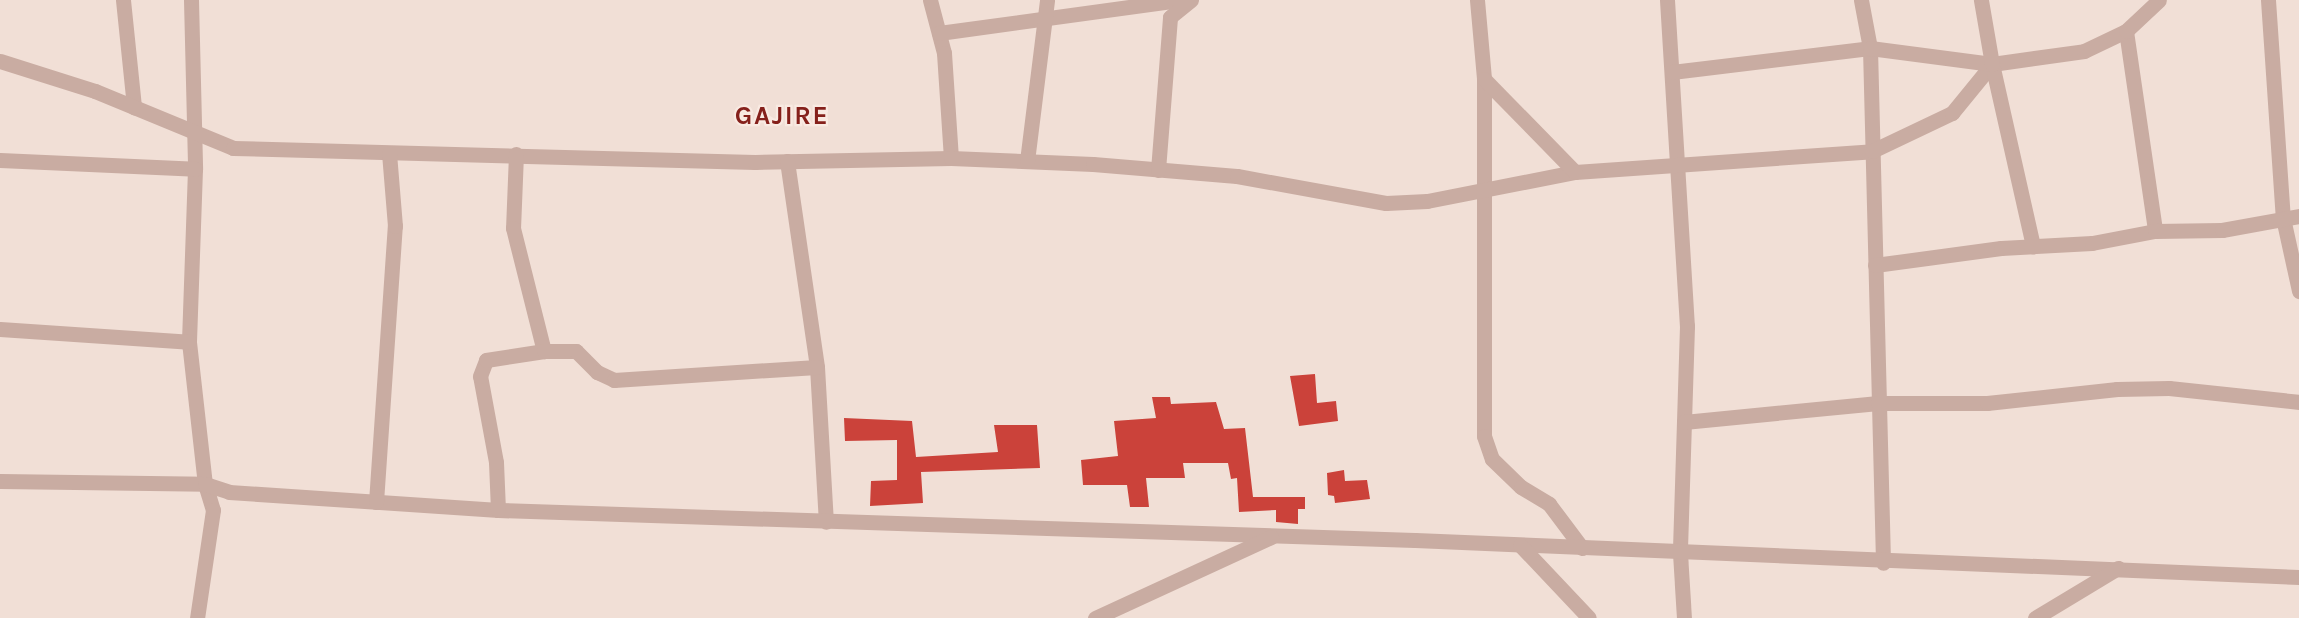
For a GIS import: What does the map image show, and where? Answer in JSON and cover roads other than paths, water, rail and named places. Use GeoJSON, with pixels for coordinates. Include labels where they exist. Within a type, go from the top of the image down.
{"type":"FeatureCollection","features":[{"type":"Feature","properties":{"kind":"street"},"geometry":{"type":"LineString","coordinates":[[123,0],[134,107]]}},
{"type":"Feature","properties":{"kind":"street"},"geometry":{"type":"LineString","coordinates":[[191,0],[195,170],[189,342],[205,484],[213,510],[197,618]]}},
{"type":"Feature","properties":{"kind":"street"},"geometry":{"type":"LineString","coordinates":[[930,0],[939,33],[951,158]]}},
{"type":"Feature","properties":{"kind":"street"},"geometry":{"type":"LineString","coordinates":[[1027,161],[1047,0]]}},
{"type":"Feature","properties":{"kind":"street"},"geometry":{"type":"LineString","coordinates":[[939,33],[1179,0]]}},
{"type":"Feature","properties":{"kind":"street"},"geometry":{"type":"LineString","coordinates":[[1158,170],[1170,17],[1191,0]]}},
{"type":"Feature","properties":{"kind":"street"},"geometry":{"type":"LineString","coordinates":[[1477,0],[1484,79],[1485,186],[1480,293],[1484,436],[1492,459],[1521,487],[1549,504],[1582,548]]}},
{"type":"Feature","properties":{"kind":"street"},"geometry":{"type":"LineString","coordinates":[[1667,0],[1687,326],[1680,553],[1684,618]]}},
{"type":"Feature","properties":{"kind":"street"},"geometry":{"type":"LineString","coordinates":[[1861,0],[1870,48],[1883,563]]}},
{"type":"Feature","properties":{"kind":"street"},"geometry":{"type":"LineString","coordinates":[[1981,0],[1992,64],[2033,246]]}},
{"type":"Feature","properties":{"kind":"street"},"geometry":{"type":"LineString","coordinates":[[1672,72],[1870,48],[1992,64],[2084,51],[2126,31],[2160,0]]}},
{"type":"Feature","properties":{"kind":"street"},"geometry":{"type":"LineString","coordinates":[[2268,0],[2283,218],[2299,291]]}},
{"type":"Feature","properties":{"kind":"street"},"geometry":{"type":"LineString","coordinates":[[2126,31],[2155,231]]}},
{"type":"Feature","properties":{"kind":"street"},"geometry":{"type":"LineString","coordinates":[[0,61],[134,107],[233,148],[787,162],[951,158],[1027,161],[1237,176],[1386,203],[1427,201],[1485,186],[1575,172],[1678,168],[1872,152],[1952,113],[1992,64]]}},
{"type":"Feature","properties":{"kind":"street"},"geometry":{"type":"LineString","coordinates":[[1484,79],[1575,172]]}},
{"type":"Feature","properties":{"kind":"street"},"geometry":{"type":"LineString","coordinates":[[376,502],[394,226],[388,153]]}},
{"type":"Feature","properties":{"kind":"street"},"geometry":{"type":"LineString","coordinates":[[516,154],[513,228],[544,351]]}},
{"type":"Feature","properties":{"kind":"street"},"geometry":{"type":"LineString","coordinates":[[0,160],[195,170]]}},
{"type":"Feature","properties":{"kind":"street"},"geometry":{"type":"LineString","coordinates":[[787,162],[817,367],[826,522]]}},
{"type":"Feature","properties":{"kind":"street"},"geometry":{"type":"LineString","coordinates":[[1875,266],[2033,246],[2092,243],[2155,231],[2222,230],[2299,216]]}},
{"type":"Feature","properties":{"kind":"street"},"geometry":{"type":"LineString","coordinates":[[0,329],[189,342]]}},
{"type":"Feature","properties":{"kind":"street"},"geometry":{"type":"LineString","coordinates":[[498,510],[496,462],[480,376],[486,360],[544,351],[576,351],[597,372],[614,380],[817,367]]}},
{"type":"Feature","properties":{"kind":"street"},"geometry":{"type":"LineString","coordinates":[[1684,422],[1878,403],[1987,403],[2169,388],[2299,402]]}},
{"type":"Feature","properties":{"kind":"street"},"geometry":{"type":"LineString","coordinates":[[0,481],[205,484],[229,492],[498,510],[1520,545],[1883,563],[2118,568],[2299,577]]}},
{"type":"Feature","properties":{"kind":"street"},"geometry":{"type":"LineString","coordinates":[[1095,618],[1274,536]]}},
{"type":"Feature","properties":{"kind":"street"},"geometry":{"type":"LineString","coordinates":[[1520,545],[1589,618]]}},
{"type":"Feature","properties":{"kind":"street"},"geometry":{"type":"LineString","coordinates":[[2035,618],[2118,568]]}},
{"type":"Feature","properties":{"kind":"district","name":"GAJIRE"},"geometry":{"type":"Point","coordinates":[782,116]}}]}
